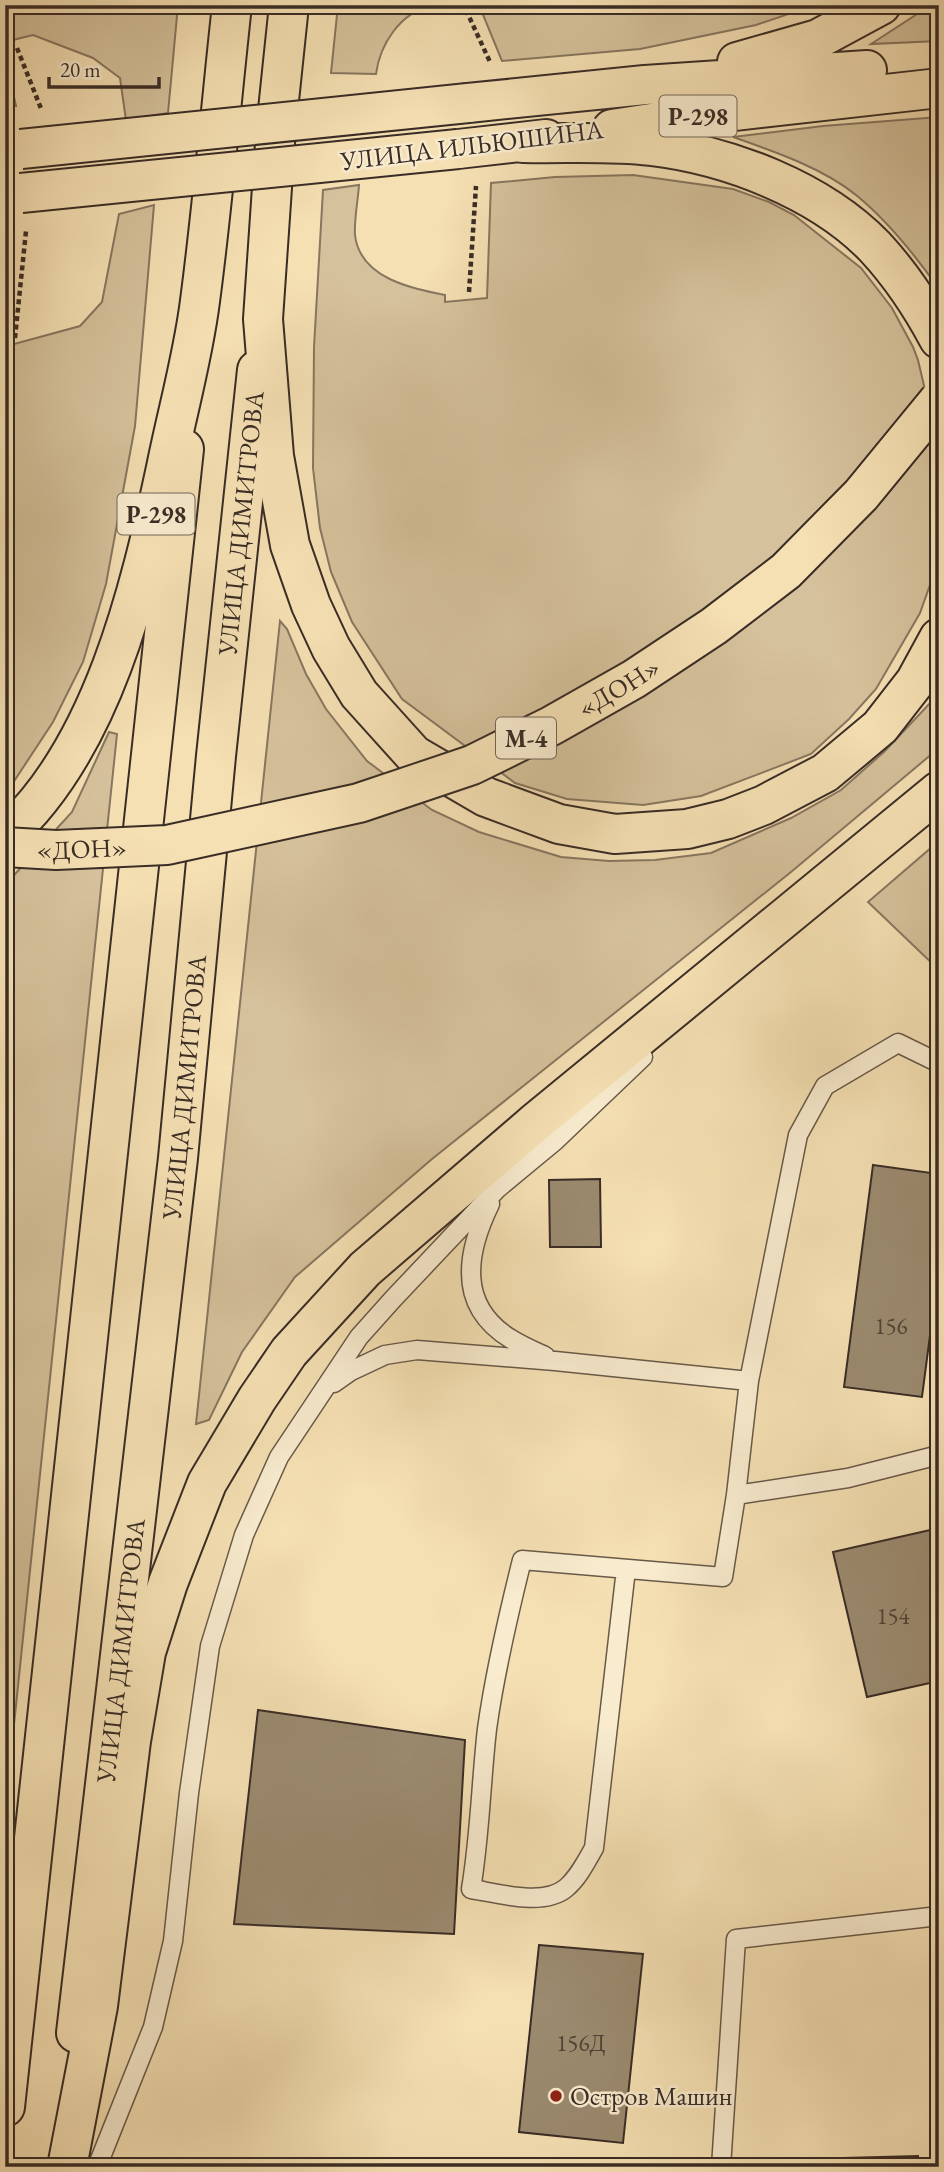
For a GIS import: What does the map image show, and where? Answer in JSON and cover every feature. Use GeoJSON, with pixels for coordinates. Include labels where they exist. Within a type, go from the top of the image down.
{"type":"FeatureCollection","features":[{"type":"Feature","properties":{"kind":"main road"},"geometry":{"type":"LineString","coordinates":[[213,5],[218,133]]}},
{"type":"Feature","properties":{"kind":"main road","name":"Р-298"},"geometry":{"type":"LineString","coordinates":[[5,836],[40,801],[70,758],[91,717],[144,565],[200,304],[232,5]]}},
{"type":"Feature","properties":{"kind":"main road","name":"УЛИЦА ДИМИТРОВА"},"geometry":{"type":"LineString","coordinates":[[60,2167],[178,1158],[216,756],[263,319],[276,130],[289,5]]}},
{"type":"Feature","properties":{"kind":"main road"},"geometry":{"type":"LineString","coordinates":[[276,130],[298,5]]}},
{"type":"Feature","properties":{"kind":"main road"},"geometry":{"type":"LineString","coordinates":[[645,85],[818,39],[881,5]]}},
{"type":"Feature","properties":{"kind":"main road","name":"УЛИЦА ИЛЬЮШИНА"},"geometry":{"type":"LineString","coordinates":[[13,150],[645,85],[939,64]]}},
{"type":"Feature","properties":{"kind":"main road","name":"УЛИЦА ИЛЬЮШИНА"},"geometry":{"type":"LineString","coordinates":[[13,194],[523,143],[717,113],[939,88]]}},
{"type":"Feature","properties":{"kind":"main road"},"geometry":{"type":"LineString","coordinates":[[523,143],[649,146],[710,157],[760,173],[791,187],[841,219],[874,246],[912,295],[939,339]]}},
{"type":"Feature","properties":{"kind":"main road"},"geometry":{"type":"LineString","coordinates":[[5,2107],[200,304]]}},
{"type":"Feature","properties":{"kind":"main road"},"geometry":{"type":"LineString","coordinates":[[263,319],[274,456],[290,545],[326,638],[359,694],[414,755],[486,797],[559,824],[615,834],[687,829],[727,819],[764,805],[825,773],[880,727],[915,682],[939,638]]}},
{"type":"Feature","properties":{"kind":"main road","name":"«ДОН»"},"geometry":{"type":"LineString","coordinates":[[5,847],[56,850],[167,845],[359,803],[472,765],[551,726],[634,679],[713,626],[786,571],[861,495],[939,400]]}},
{"type":"Feature","properties":{"kind":"main road"},"geometry":{"type":"LineString","coordinates":[[67,2167],[99,2006],[131,1741],[146,1652],[168,1583],[207,1483],[257,1399],[289,1352],[365,1269],[537,1121],[939,791]]}},
{"type":"Feature","properties":{"kind":"lane"},"geometry":{"type":"LineString","coordinates":[[97,2167],[153,2027],[173,1941],[189,1793],[210,1646],[244,1535],[279,1457],[359,1337],[497,1189],[555,1141],[645,1055],[768,950],[903,821]]}},
{"type":"Feature","properties":{"kind":"lane"},"geometry":{"type":"LineString","coordinates":[[626,1569],[594,1848],[565,1890],[541,1899],[471,1889],[478,1846],[487,1730],[499,1651],[522,1560],[723,1577],[736,1495],[749,1381],[798,1135],[825,1087],[898,1043],[939,1063]]}},
{"type":"Feature","properties":{"kind":"lane"},"geometry":{"type":"LineString","coordinates":[[497,1189],[481,1221],[474,1243],[470,1279],[474,1301],[486,1318],[509,1338],[555,1361]]}},
{"type":"Feature","properties":{"kind":"lane"},"geometry":{"type":"LineString","coordinates":[[323,1392],[351,1371],[385,1354],[417,1350],[749,1381]]}},
{"type":"Feature","properties":{"kind":"lane"},"geometry":{"type":"LineString","coordinates":[[736,1495],[848,1478],[939,1455]]}},
{"type":"Feature","properties":{"kind":"lane"},"geometry":{"type":"LineString","coordinates":[[721,2167],[736,1939],[939,1916]]}},
{"type":"Feature","properties":{"kind":"path"},"geometry":{"type":"LineString","coordinates":[[466,10],[491,66]]}},
{"type":"Feature","properties":{"kind":"path"},"geometry":{"type":"LineString","coordinates":[[17,48],[44,115]]}},
{"type":"Feature","properties":{"kind":"path"},"geometry":{"type":"LineString","coordinates":[[469,292],[476,186]]}},
{"type":"Feature","properties":{"kind":"path"},"geometry":{"type":"LineString","coordinates":[[15,338],[26,231]]}},
{"type":"Feature","properties":{"kind":"shaded area"},"geometry":{"type":"Polygon","coordinates":[[[5,5],[178,5],[168,113],[126,120],[120,78],[93,58],[33,35],[5,42],[5,5]]]}},
{"type":"Feature","properties":{"kind":"shaded area"},"geometry":{"type":"Polygon","coordinates":[[[338,5],[432,5],[401,22],[387,41],[376,74],[331,73],[338,5]]]}},
{"type":"Feature","properties":{"kind":"shaded area"},"geometry":{"type":"Polygon","coordinates":[[[479,5],[815,5],[756,25],[640,49],[502,61],[479,5]]]}},
{"type":"Feature","properties":{"kind":"shaded area"},"geometry":{"type":"Polygon","coordinates":[[[931,5],[939,5],[939,41],[871,44],[931,5]]]}},
{"type":"Feature","properties":{"kind":"shaded area"},"geometry":{"type":"Polygon","coordinates":[[[5,58],[16,106],[5,106],[5,58]]]}},
{"type":"Feature","properties":{"kind":"shaded area"},"geometry":{"type":"Polygon","coordinates":[[[939,117],[939,289],[879,216],[843,185],[781,154],[733,137],[823,126],[939,117]]]}},
{"type":"Feature","properties":{"kind":"shaded area"},"geometry":{"type":"Polygon","coordinates":[[[633,175],[733,189],[769,202],[794,215],[861,268],[892,308],[913,347],[939,449],[939,552],[936,568],[920,613],[876,689],[849,719],[811,754],[701,796],[643,805],[567,799],[515,783],[402,699],[352,622],[331,572],[320,528],[313,468],[314,347],[323,190],[359,185],[355,235],[366,262],[389,279],[445,295],[445,302],[487,298],[491,183],[555,177],[633,175]]]}},
{"type":"Feature","properties":{"kind":"shaded area"},"geometry":{"type":"Polygon","coordinates":[[[154,205],[135,426],[106,584],[83,662],[53,722],[5,795],[5,237],[14,235],[7,346],[80,326],[102,302],[119,214],[154,205]]]}},
{"type":"Feature","properties":{"kind":"shaded area"},"geometry":{"type":"Polygon","coordinates":[[[280,621],[287,629],[306,674],[326,709],[367,761],[432,810],[479,832],[561,857],[609,861],[655,860],[711,853],[791,818],[841,790],[885,751],[933,700],[939,689],[939,748],[791,872],[432,1159],[295,1277],[242,1352],[209,1420],[196,1424],[280,621]]]}},
{"type":"Feature","properties":{"kind":"shaded area"},"geometry":{"type":"Polygon","coordinates":[[[109,732],[117,734],[5,1811],[5,885],[72,812],[109,732]]]}},
{"type":"Feature","properties":{"kind":"shaded area"},"geometry":{"type":"Polygon","coordinates":[[[939,841],[939,970],[868,902],[939,841]]]}},
{"type":"Feature","properties":{"kind":"building"},"geometry":{"type":"Polygon","coordinates":[[[873,1165],[939,1174],[939,1266],[922,1397],[844,1387],[873,1165]]]}},
{"type":"Feature","properties":{"kind":"building"},"geometry":{"type":"Polygon","coordinates":[[[600,1179],[601,1247],[550,1247],[549,1180],[600,1179]]]}},
{"type":"Feature","properties":{"kind":"building"},"geometry":{"type":"Polygon","coordinates":[[[939,1528],[939,1681],[867,1697],[833,1552],[939,1528]]]}},
{"type":"Feature","properties":{"kind":"building"},"geometry":{"type":"Polygon","coordinates":[[[258,1710],[465,1740],[454,1934],[234,1924],[258,1710]]]}},
{"type":"Feature","properties":{"kind":"building"},"geometry":{"type":"Polygon","coordinates":[[[539,1945],[643,1954],[623,2143],[519,2132],[539,1945]]]}},
{"type":"Feature","properties":{"kind":"building"},"geometry":{"type":"Polygon","coordinates":[[[918,2156],[919,2167],[805,2167],[805,2159],[918,2156]]]}},
{"type":"Feature","properties":{"kind":"place","name":"Остров Машин"},"geometry":{"type":"Point","coordinates":[556,2096]}}]}
